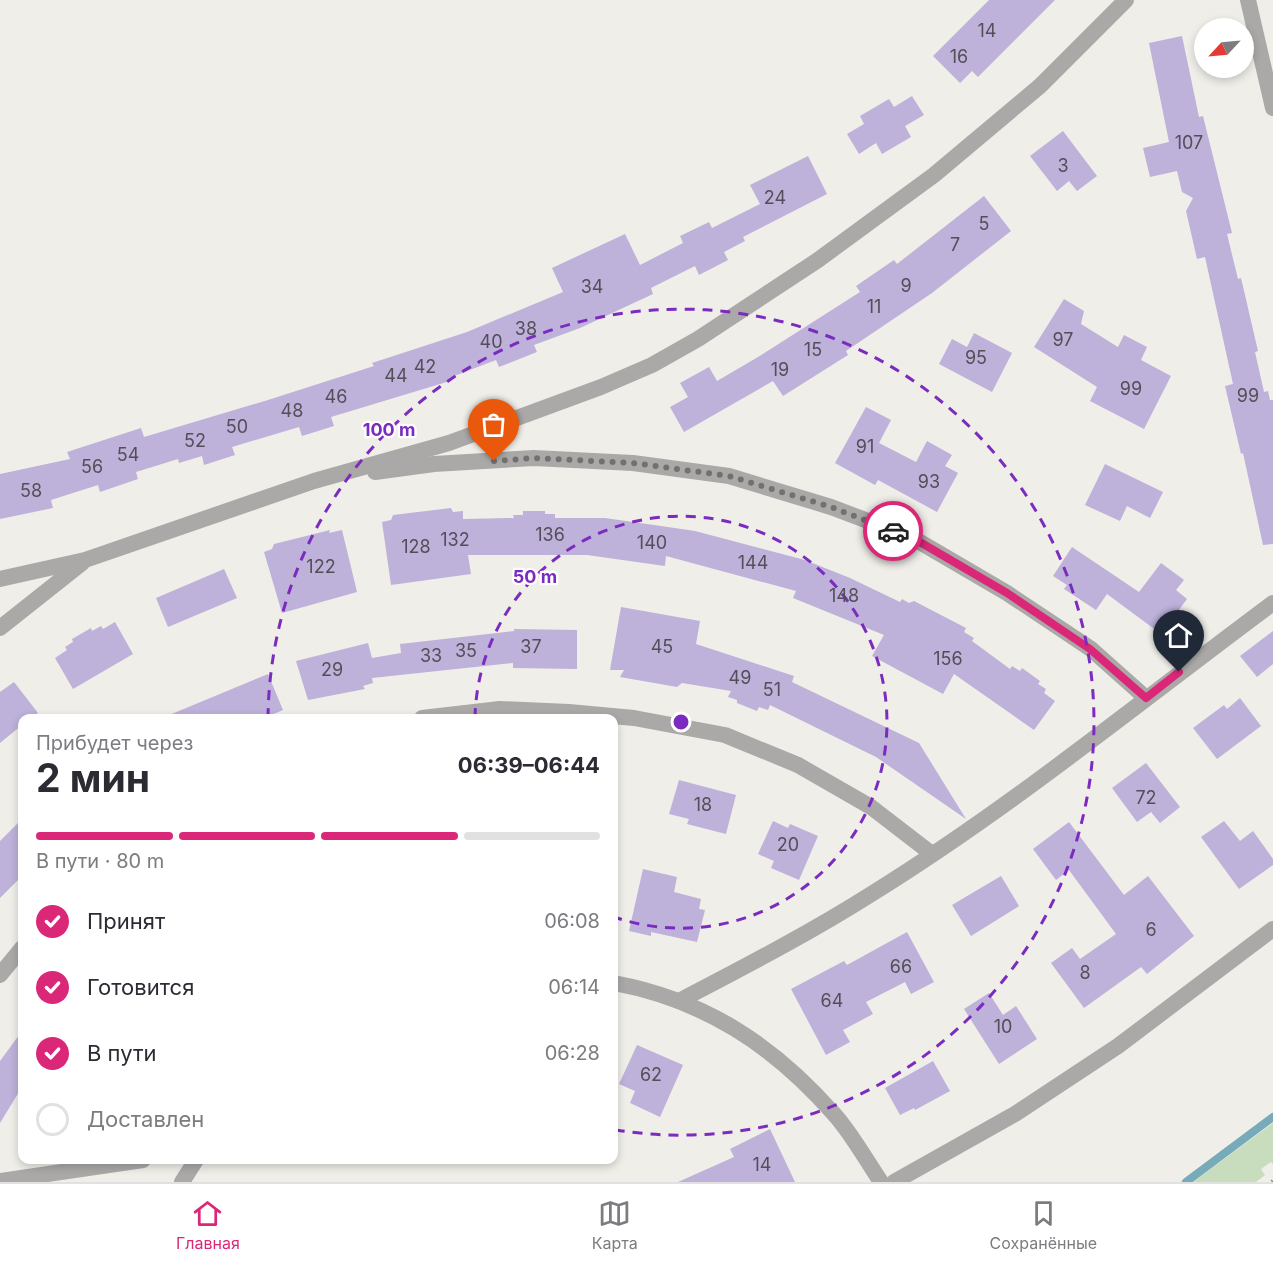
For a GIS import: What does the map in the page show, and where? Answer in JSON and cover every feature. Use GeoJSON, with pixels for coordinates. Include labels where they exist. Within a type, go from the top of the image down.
{"type":"FeatureCollection","features":[{"type":"Feature","properties":{"kind":"street"},"geometry":{"type":"LineString","coordinates":[[0,579],[86,560],[314,481],[449,443],[590,391],[652,365],[698,339],[818,260],[934,175],[1040,86],[1126,0]]}},
{"type":"Feature","properties":{"kind":"street"},"geometry":{"type":"LineString","coordinates":[[1248,0],[1273,108]]}},
{"type":"Feature","properties":{"kind":"street"},"geometry":{"type":"LineString","coordinates":[[314,481],[434,464],[534,458],[633,463],[729,476],[831,507],[913,538],[1007,593],[1090,649],[1146,698]]}},
{"type":"Feature","properties":{"kind":"street"},"geometry":{"type":"LineString","coordinates":[[0,628],[86,560]]}},
{"type":"Feature","properties":{"kind":"street"},"geometry":{"type":"LineString","coordinates":[[679,1001],[797,939],[932,854],[1043,776],[1273,603]]}},
{"type":"Feature","properties":{"kind":"street"},"geometry":{"type":"LineString","coordinates":[[457,714],[500,709],[591,714]]}},
{"type":"Feature","properties":{"kind":"street"},"geometry":{"type":"LineString","coordinates":[[618,717],[725,735],[798,765],[862,802],[932,854]]}},
{"type":"Feature","properties":{"kind":"street"},"geometry":{"type":"LineString","coordinates":[[894,1182],[1016,1114],[1118,1046],[1273,929]]}},
{"type":"Feature","properties":{"kind":"street"},"geometry":{"type":"LineString","coordinates":[[0,975],[18,953]]}},
{"type":"Feature","properties":{"kind":"street"},"geometry":{"type":"LineString","coordinates":[[618,984],[650,990],[719,1018],[778,1057],[835,1115],[881,1182]]}},
{"type":"Feature","properties":{"kind":"street"},"geometry":{"type":"LineString","coordinates":[[0,1181],[116,1164]]}},
{"type":"Feature","properties":{"kind":"street"},"geometry":{"type":"LineString","coordinates":[[182,1182],[193,1164]]}},
{"type":"Feature","properties":{"kind":"green space"},"geometry":{"type":"Polygon","coordinates":[[[1273,1123],[1273,1164],[1271,1162],[1261,1169],[1265,1175],[1256,1182],[1193,1182],[1273,1123]]]}},
{"type":"Feature","properties":{"kind":"building"},"geometry":{"type":"Polygon","coordinates":[[[989,0],[1055,0],[978,77],[972,71],[960,83],[933,56],[989,0]]]}},
{"type":"Feature","properties":{"kind":"building"},"geometry":{"type":"Polygon","coordinates":[[[1182,36],[1199,117],[1203,116],[1232,233],[1227,234],[1238,279],[1241,278],[1258,351],[1255,352],[1264,392],[1268,391],[1270,400],[1273,400],[1273,544],[1263,545],[1243,453],[1241,454],[1225,386],[1233,384],[1205,257],[1197,259],[1186,211],[1193,198],[1182,192],[1177,171],[1150,177],[1143,148],[1169,142],[1149,43],[1182,36]]]}},
{"type":"Feature","properties":{"kind":"building"},"geometry":{"type":"Polygon","coordinates":[[[912,96],[924,115],[905,126],[911,137],[882,154],[876,143],[859,154],[847,134],[864,124],[860,116],[889,99],[894,107],[912,96]]]}},
{"type":"Feature","properties":{"kind":"building"},"geometry":{"type":"Polygon","coordinates":[[[1063,131],[1097,176],[1077,191],[1069,181],[1057,191],[1030,156],[1063,131]]]}},
{"type":"Feature","properties":{"kind":"building"},"geometry":{"type":"Polygon","coordinates":[[[808,156],[827,194],[743,237],[745,241],[724,252],[728,260],[699,275],[695,266],[651,288],[653,294],[580,328],[534,345],[537,352],[499,367],[496,360],[449,378],[450,381],[331,417],[334,426],[302,436],[299,427],[232,447],[235,455],[204,465],[202,456],[179,463],[178,459],[136,472],[138,479],[100,492],[98,485],[51,500],[53,508],[0,519],[0,474],[70,459],[67,452],[141,428],[144,437],[268,400],[374,366],[372,363],[467,332],[563,292],[552,268],[625,234],[640,265],[683,243],[680,236],[709,222],[712,228],[760,204],[750,185],[808,156]]]}},
{"type":"Feature","properties":{"kind":"building"},"geometry":{"type":"Polygon","coordinates":[[[984,196],[1011,231],[932,293],[846,351],[848,355],[783,396],[773,381],[684,432],[670,407],[688,397],[680,383],[709,367],[717,381],[758,357],[860,292],[856,286],[894,260],[897,264],[984,196]]]}},
{"type":"Feature","properties":{"kind":"building"},"geometry":{"type":"Polygon","coordinates":[[[1064,299],[1084,311],[1081,324],[1118,347],[1124,335],[1147,347],[1141,360],[1171,376],[1144,429],[1090,401],[1097,387],[1034,347],[1064,299]]]}},
{"type":"Feature","properties":{"kind":"building"},"geometry":{"type":"Polygon","coordinates":[[[974,333],[1012,353],[992,392],[939,364],[952,339],[967,347],[974,333]]]}},
{"type":"Feature","properties":{"kind":"building"},"geometry":{"type":"Polygon","coordinates":[[[866,407],[891,420],[879,443],[916,462],[927,441],[952,455],[945,466],[958,473],[937,512],[878,480],[875,485],[835,463],[866,407]]]}},
{"type":"Feature","properties":{"kind":"building"},"geometry":{"type":"Polygon","coordinates":[[[1105,464],[1163,492],[1150,518],[1127,506],[1120,521],[1085,505],[1105,464]]]}},
{"type":"Feature","properties":{"kind":"building"},"geometry":{"type":"Polygon","coordinates":[[[451,508],[453,512],[463,511],[463,519],[514,518],[513,515],[523,515],[523,511],[545,511],[545,514],[555,514],[555,518],[605,518],[661,526],[695,531],[805,560],[900,602],[902,599],[909,603],[914,601],[966,628],[964,632],[974,638],[972,641],[1010,669],[1012,666],[1020,671],[1022,668],[1040,681],[1038,684],[1046,689],[1044,693],[1055,701],[1034,730],[954,674],[943,694],[872,656],[884,635],[793,598],[796,591],[666,556],[665,566],[587,555],[468,555],[471,574],[391,585],[382,522],[391,520],[393,515],[451,508]]]}},
{"type":"Feature","properties":{"kind":"building"},"geometry":{"type":"Polygon","coordinates":[[[330,530],[329,533],[342,530],[357,592],[282,613],[264,552],[272,549],[274,544],[330,530]]]}},
{"type":"Feature","properties":{"kind":"building"},"geometry":{"type":"Polygon","coordinates":[[[1072,547],[1139,592],[1161,563],[1184,580],[1176,590],[1187,599],[1161,634],[1107,594],[1096,610],[1064,589],[1067,585],[1053,576],[1072,547]]]}},
{"type":"Feature","properties":{"kind":"building"},"geometry":{"type":"Polygon","coordinates":[[[224,569],[237,598],[168,627],[156,598],[224,569]]]}},
{"type":"Feature","properties":{"kind":"building"},"geometry":{"type":"Polygon","coordinates":[[[621,607],[700,621],[696,644],[794,676],[792,682],[919,743],[966,819],[876,757],[770,705],[768,710],[759,707],[757,711],[728,697],[731,691],[682,683],[677,687],[620,677],[624,670],[610,670],[621,607]]]}},
{"type":"Feature","properties":{"kind":"building"},"geometry":{"type":"Polygon","coordinates":[[[115,622],[133,654],[73,689],[55,658],[67,650],[65,647],[73,642],[72,639],[91,628],[92,631],[101,626],[103,629],[115,622]]]}},
{"type":"Feature","properties":{"kind":"building"},"geometry":{"type":"Polygon","coordinates":[[[514,629],[577,630],[577,669],[513,668],[513,663],[372,678],[373,683],[363,686],[365,689],[308,700],[296,661],[368,643],[372,658],[401,653],[400,644],[514,631],[514,629]]]}},
{"type":"Feature","properties":{"kind":"building"},"geometry":{"type":"Polygon","coordinates":[[[1273,631],[1273,664],[1257,677],[1240,656],[1273,631]]]}},
{"type":"Feature","properties":{"kind":"building"},"geometry":{"type":"Polygon","coordinates":[[[268,674],[283,710],[274,714],[172,714],[268,674]]]}},
{"type":"Feature","properties":{"kind":"building"},"geometry":{"type":"Polygon","coordinates":[[[14,682],[38,713],[18,714],[18,728],[0,743],[0,692],[14,682]]]}},
{"type":"Feature","properties":{"kind":"building"},"geometry":{"type":"Polygon","coordinates":[[[1240,698],[1261,726],[1217,759],[1193,728],[1224,705],[1227,709],[1240,698]]]}},
{"type":"Feature","properties":{"kind":"building"},"geometry":{"type":"Polygon","coordinates":[[[1146,763],[1180,807],[1160,823],[1151,812],[1137,822],[1112,788],[1146,763]]]}},
{"type":"Feature","properties":{"kind":"building"},"geometry":{"type":"Polygon","coordinates":[[[679,780],[736,795],[726,834],[687,824],[689,819],[669,814],[679,780]]]}},
{"type":"Feature","properties":{"kind":"building"},"geometry":{"type":"Polygon","coordinates":[[[773,821],[788,828],[790,824],[818,836],[799,880],[771,868],[774,861],[758,854],[773,821]]]}},
{"type":"Feature","properties":{"kind":"building"},"geometry":{"type":"Polygon","coordinates":[[[1224,821],[1240,841],[1253,831],[1273,859],[1273,865],[1239,889],[1201,837],[1224,821]]]}},
{"type":"Feature","properties":{"kind":"building"},"geometry":{"type":"Polygon","coordinates":[[[1069,822],[1124,895],[1148,876],[1194,936],[1147,974],[1141,967],[1084,1008],[1051,963],[1072,948],[1080,959],[1116,934],[1069,870],[1056,880],[1033,849],[1069,822]]]}},
{"type":"Feature","properties":{"kind":"building"},"geometry":{"type":"Polygon","coordinates":[[[18,823],[18,880],[0,898],[0,841],[18,823]]]}},
{"type":"Feature","properties":{"kind":"building"},"geometry":{"type":"Polygon","coordinates":[[[643,869],[677,877],[674,892],[701,899],[699,909],[705,910],[697,942],[651,932],[651,936],[629,931],[643,869]]]}},
{"type":"Feature","properties":{"kind":"building"},"geometry":{"type":"Polygon","coordinates":[[[1001,876],[1019,906],[971,936],[952,905],[1001,876]]]}},
{"type":"Feature","properties":{"kind":"building"},"geometry":{"type":"Polygon","coordinates":[[[907,932],[934,982],[911,994],[905,982],[866,1002],[873,1014],[843,1030],[850,1042],[826,1055],[791,989],[844,961],[847,965],[907,932]]]}},
{"type":"Feature","properties":{"kind":"building"},"geometry":{"type":"Polygon","coordinates":[[[989,993],[1003,1015],[1016,1006],[1037,1039],[999,1064],[964,1009],[989,993]]]}},
{"type":"Feature","properties":{"kind":"building"},"geometry":{"type":"Polygon","coordinates":[[[18,1036],[18,1094],[0,1123],[0,1061],[18,1036]]]}},
{"type":"Feature","properties":{"kind":"building"},"geometry":{"type":"Polygon","coordinates":[[[637,1045],[683,1065],[660,1117],[630,1103],[635,1091],[619,1084],[637,1045]]]}},
{"type":"Feature","properties":{"kind":"building"},"geometry":{"type":"Polygon","coordinates":[[[933,1061],[950,1091],[915,1110],[914,1108],[900,1115],[885,1088],[933,1061]]]}},
{"type":"Feature","properties":{"kind":"building"},"geometry":{"type":"Polygon","coordinates":[[[770,1129],[795,1182],[678,1182],[734,1157],[730,1149],[770,1129]]]}},
{"type":"Feature","properties":{"kind":"waterway"},"geometry":{"type":"LineString","coordinates":[[1186,1182],[1273,1117]]}},
{"type":"Feature","properties":{"kind":"way so far"},"geometry":{"type":"LineString","coordinates":[[494,461],[534,458],[633,463],[729,476],[831,507],[893,531]]}},
{"type":"Feature","properties":{"kind":"route"},"geometry":{"type":"LineString","coordinates":[[893,531],[913,538],[1007,593],[1090,649],[1146,698],[1179,672]]}}]}
